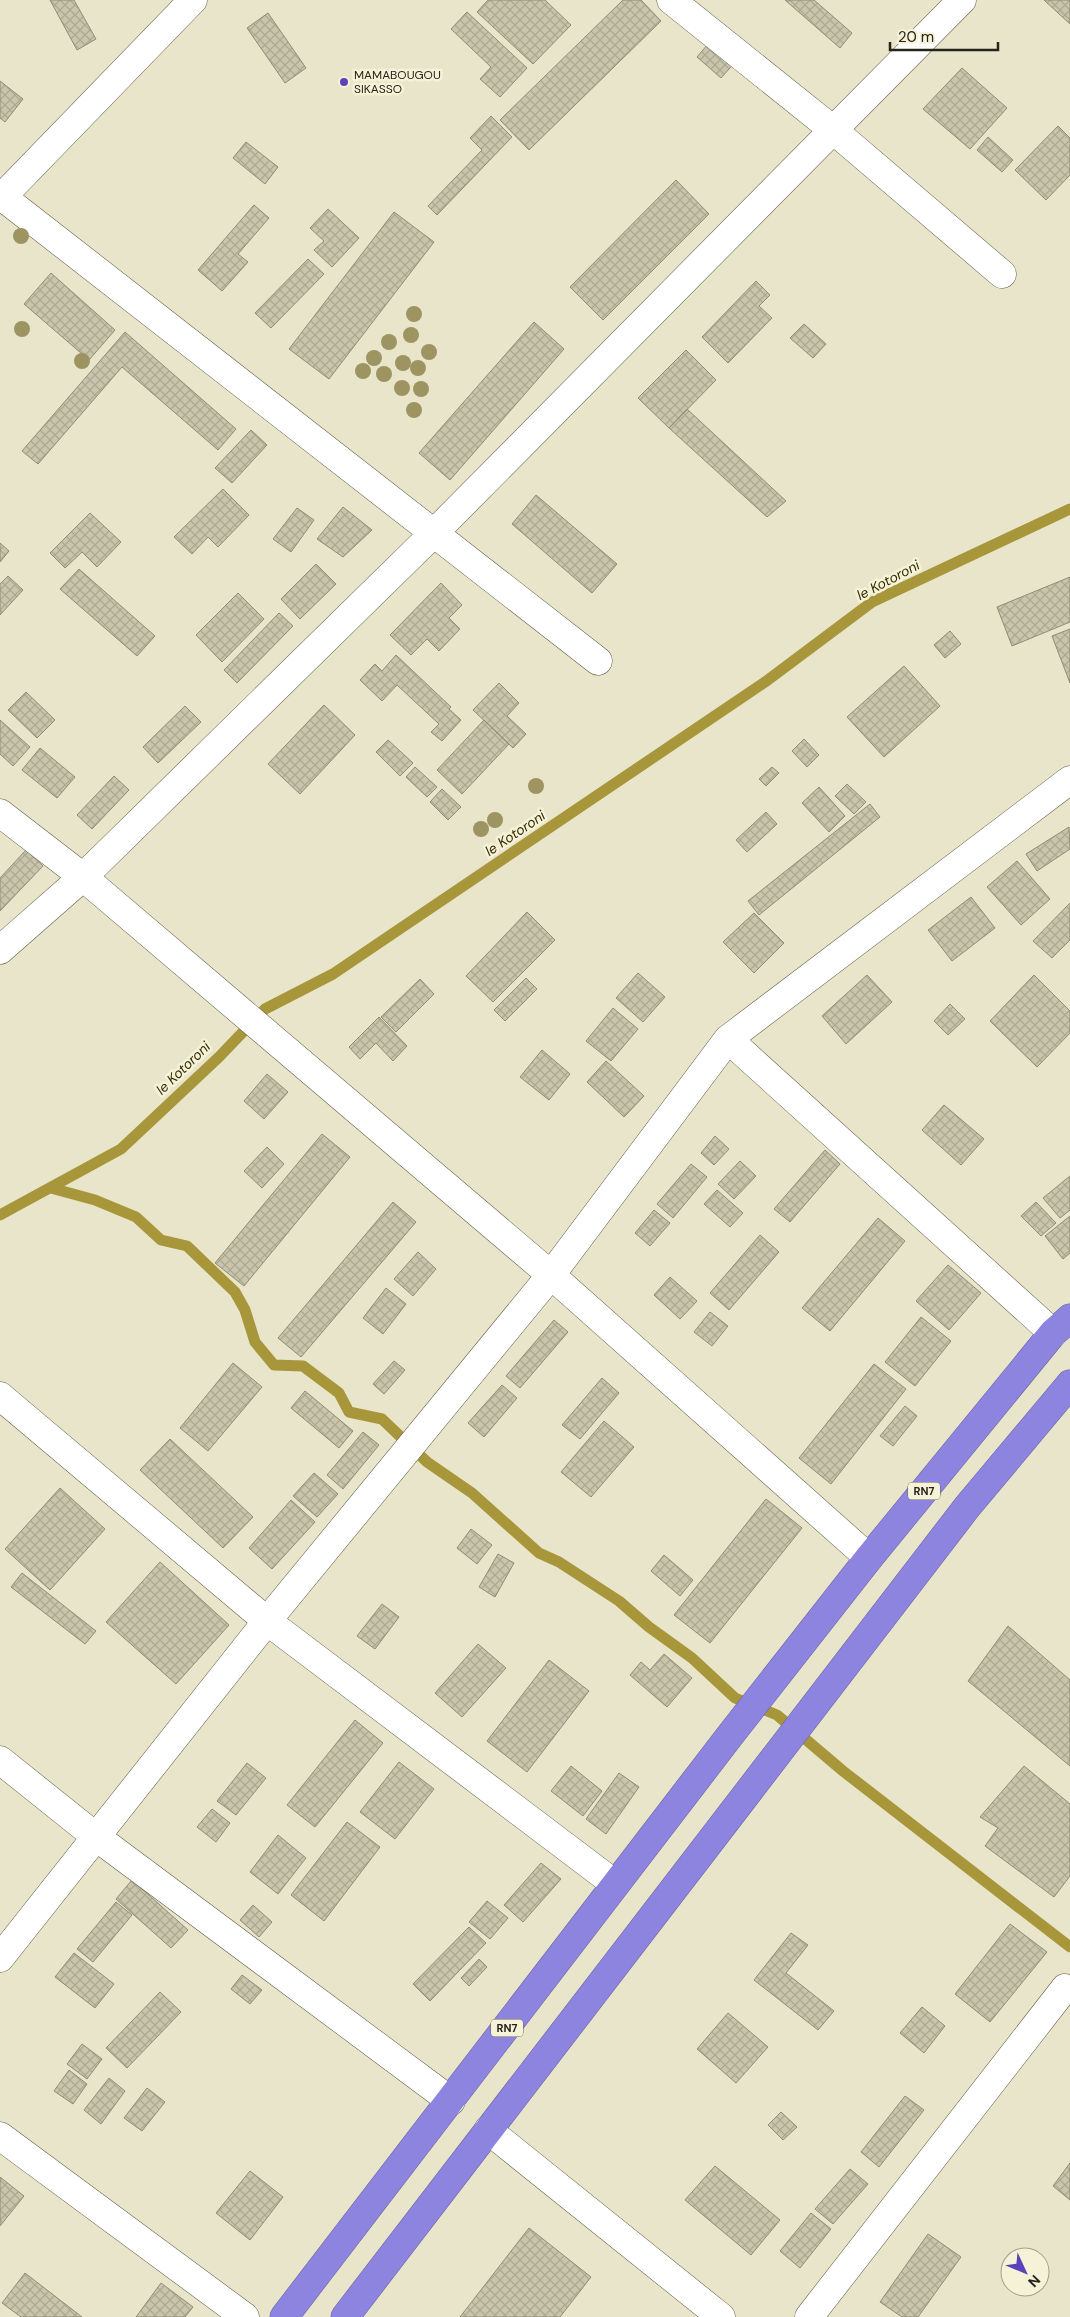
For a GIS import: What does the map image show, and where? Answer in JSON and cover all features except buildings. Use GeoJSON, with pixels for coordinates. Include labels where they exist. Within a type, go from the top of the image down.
{"type":"FeatureCollection","features":[{"type":"Feature","properties":{"kind":"highway","name":"RN7"},"geometry":{"type":"LineString","coordinates":[[284,2317],[615,1884],[869,1558],[1062,1326]]}},
{"type":"Feature","properties":{"kind":"highway"},"geometry":{"type":"LineString","coordinates":[[345,2317],[967,1507],[1070,1384]]}},
{"type":"Feature","properties":{"kind":"street"},"geometry":{"type":"LineString","coordinates":[[193,0],[1,197],[598,661]]}},
{"type":"Feature","properties":{"kind":"street"},"geometry":{"type":"LineString","coordinates":[[671,0],[832,129],[1002,274]]}},
{"type":"Feature","properties":{"kind":"street"},"geometry":{"type":"LineString","coordinates":[[0,950],[83,877],[433,534],[832,129],[962,0]]}},
{"type":"Feature","properties":{"kind":"street"},"geometry":{"type":"LineString","coordinates":[[0,1958],[267,1621],[552,1275],[728,1039],[1070,780]]}},
{"type":"Feature","properties":{"kind":"street"},"geometry":{"type":"LineString","coordinates":[[0,813],[83,877],[552,1275],[869,1558]]}},
{"type":"Feature","properties":{"kind":"street"},"geometry":{"type":"LineString","coordinates":[[728,1039],[1062,1326]]}},
{"type":"Feature","properties":{"kind":"street"},"geometry":{"type":"LineString","coordinates":[[0,1396],[267,1621],[615,1884]]}},
{"type":"Feature","properties":{"kind":"street"},"geometry":{"type":"LineString","coordinates":[[0,1760],[95,1836],[451,2101]]}},
{"type":"Feature","properties":{"kind":"street"},"geometry":{"type":"LineString","coordinates":[[809,2317],[1065,1988]]}},
{"type":"Feature","properties":{"kind":"street"},"geometry":{"type":"LineString","coordinates":[[488,2130],[721,2317]]}},
{"type":"Feature","properties":{"kind":"street"},"geometry":{"type":"LineString","coordinates":[[0,2136],[245,2317]]}},
{"type":"Feature","properties":{"kind":"waterway","name":"le Kotoroni"},"geometry":{"type":"LineString","coordinates":[[0,1215],[121,1149],[219,1057],[265,1009],[333,974],[765,682],[872,602],[1070,509]]}},
{"type":"Feature","properties":{"kind":"waterway"},"geometry":{"type":"LineString","coordinates":[[51,1188],[95,1200],[136,1217],[161,1240],[187,1246],[235,1292],[245,1310],[255,1342],[274,1365],[303,1366],[339,1393],[349,1412],[382,1419],[427,1462],[472,1493],[539,1553],[559,1562],[619,1601],[649,1627],[692,1658],[735,1698],[777,1715],[843,1771],[1070,1947]]}},
{"type":"Feature","properties":{"kind":"place","name":"MAMABOUGOU SIKASSO"},"geometry":{"type":"Point","coordinates":[344,82]}}]}
